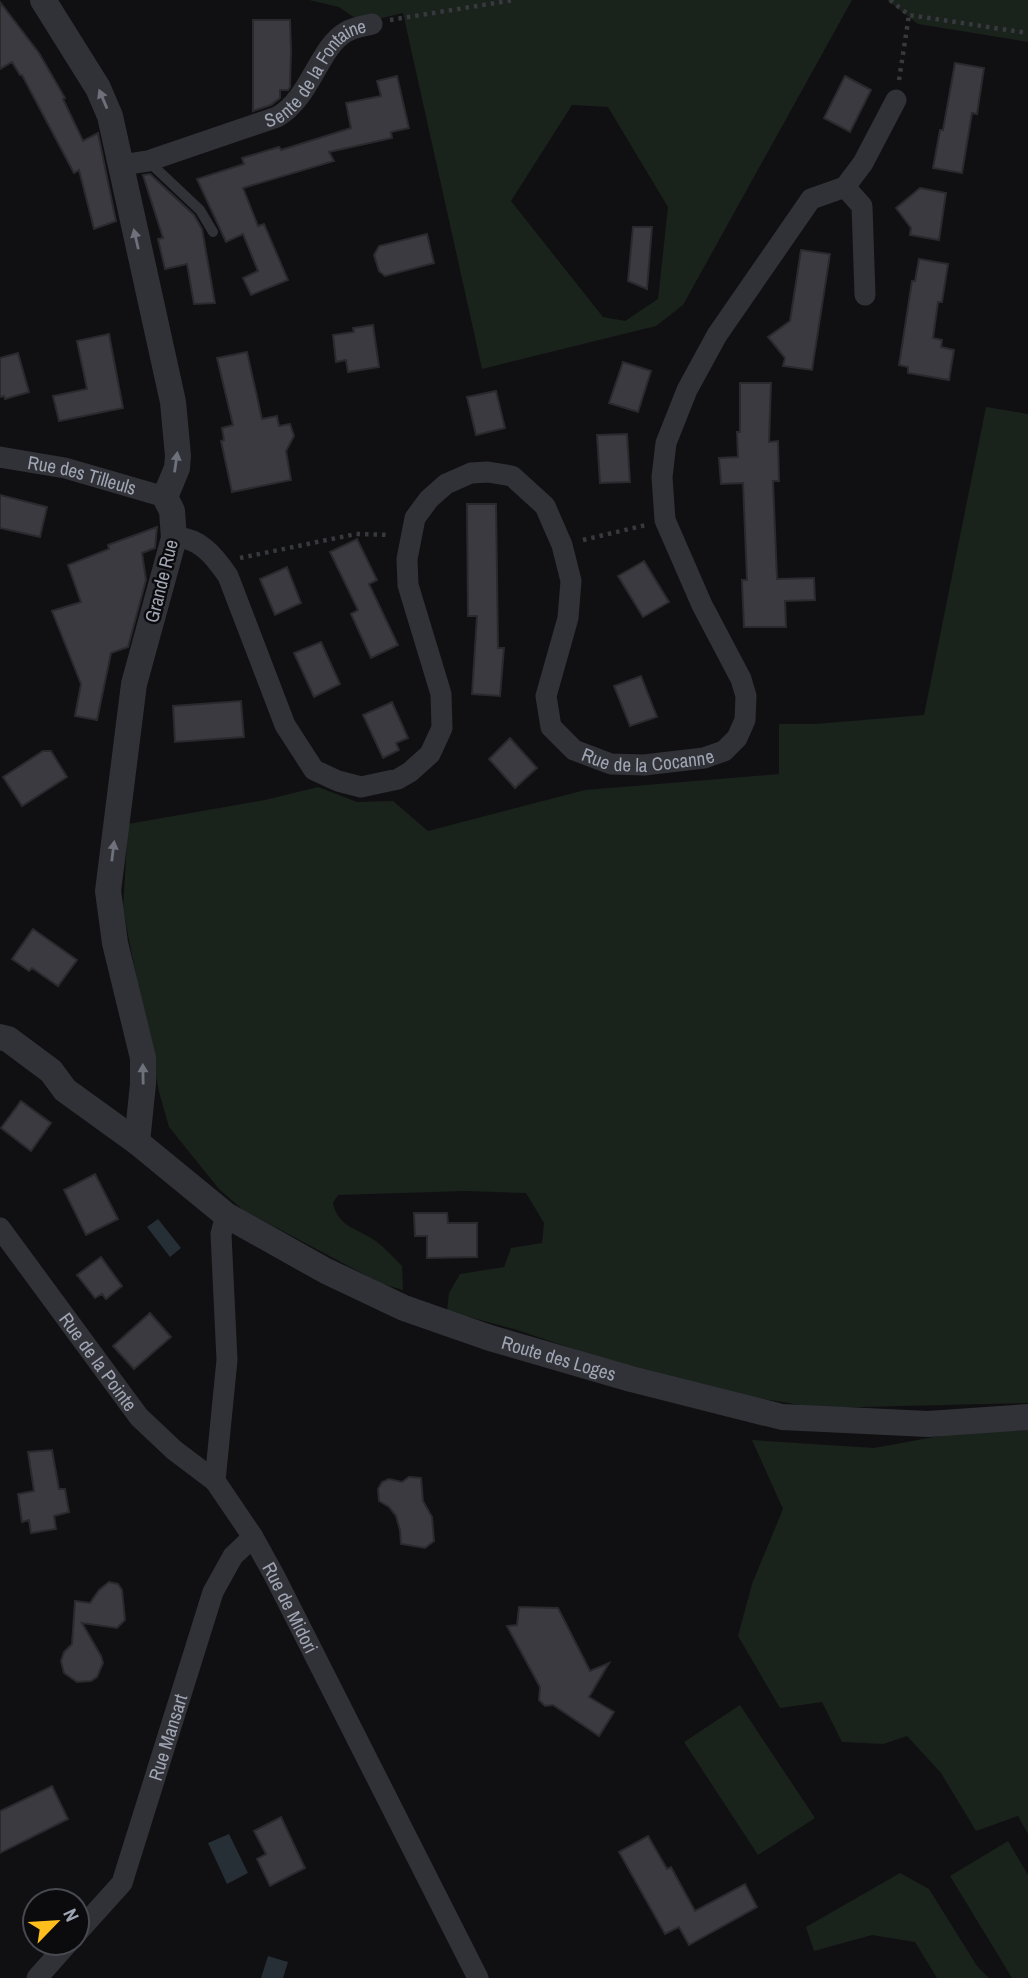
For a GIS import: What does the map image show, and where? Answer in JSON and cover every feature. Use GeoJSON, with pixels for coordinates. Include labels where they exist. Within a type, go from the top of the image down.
{"type":"FeatureCollection","features":[{"type":"Feature","properties":{"kind":"street"},"geometry":{"type":"LineString","coordinates":[[43,0],[98,88],[110,116],[173,402],[177,468],[165,497]]}},
{"type":"Feature","properties":{"kind":"street","name":"Sente de la Fontaine"},"geometry":{"type":"LineString","coordinates":[[121,165],[148,161],[284,114],[292,108],[339,37],[354,28],[372,24]]}},
{"type":"Feature","properties":{"kind":"street"},"geometry":{"type":"LineString","coordinates":[[865,295],[862,206],[845,187],[863,163],[896,100]]}},
{"type":"Feature","properties":{"kind":"street","name":"Rue de la Cocanne"},"geometry":{"type":"LineString","coordinates":[[174,537],[199,543],[219,562],[228,576],[285,725],[314,770],[338,781],[361,787],[398,779],[410,772],[430,754],[442,728],[441,694],[408,585],[407,559],[415,518],[429,499],[446,484],[471,473],[488,472],[512,476],[545,506],[562,545],[571,581],[568,618],[546,696],[551,727],[574,750],[611,764],[645,765],[704,758],[724,751],[737,738],[745,720],[746,696],[741,679],[702,605],[665,520],[662,477],[666,443],[687,390],[717,335],[811,199],[845,187]]}},
{"type":"Feature","properties":{"kind":"street","name":"Rue des Tilleuls"},"geometry":{"type":"LineString","coordinates":[[0,457],[65,468],[165,497]]}},
{"type":"Feature","properties":{"kind":"street","name":"Grande Rue"},"geometry":{"type":"LineString","coordinates":[[137,1142],[144,1084],[143,1058],[115,943],[108,891],[134,684],[174,537],[172,511],[165,497]]}},
{"type":"Feature","properties":{"kind":"street","name":"Route des Loges"},"geometry":{"type":"LineString","coordinates":[[0,1037],[8,1039],[51,1071],[65,1090],[137,1142],[226,1215],[326,1271],[404,1308],[490,1338],[782,1418],[929,1424],[1028,1417]]}},
{"type":"Feature","properties":{"kind":"street"},"geometry":{"type":"LineString","coordinates":[[215,1481],[227,1360],[221,1234],[226,1215]]}},
{"type":"Feature","properties":{"kind":"street","name":"Rue de la Pointe"},"geometry":{"type":"LineString","coordinates":[[0,1228],[139,1417],[174,1450],[215,1481]]}},
{"type":"Feature","properties":{"kind":"street","name":"Rue de Midori"},"geometry":{"type":"LineString","coordinates":[[215,1481],[253,1537],[478,1978]]}},
{"type":"Feature","properties":{"kind":"street","name":"Rue Mansart"},"geometry":{"type":"LineString","coordinates":[[91,1917],[122,1883],[213,1592],[233,1556],[253,1537]]}},
{"type":"Feature","properties":{"kind":"street"},"geometry":{"type":"LineString","coordinates":[[37,1978],[56,1957]]}},
{"type":"Feature","properties":{"kind":"lane"},"geometry":{"type":"LineString","coordinates":[[148,161],[200,210],[213,232]]}},
{"type":"Feature","properties":{"kind":"path","name":"Sente de la Fontaine"},"geometry":{"type":"LineString","coordinates":[[372,24],[514,0]]}},
{"type":"Feature","properties":{"kind":"path"},"geometry":{"type":"LineString","coordinates":[[890,0],[909,15],[1028,33]]}},
{"type":"Feature","properties":{"kind":"path"},"geometry":{"type":"LineString","coordinates":[[896,100],[909,15]]}},
{"type":"Feature","properties":{"kind":"path"},"geometry":{"type":"LineString","coordinates":[[562,545],[665,520]]}},
{"type":"Feature","properties":{"kind":"path"},"geometry":{"type":"LineString","coordinates":[[219,562],[356,534],[410,536]]}},
{"type":"Feature","properties":{"kind":"shaded area"},"geometry":{"type":"Polygon","coordinates":[[[309,0],[852,0],[683,305],[656,326],[482,369],[403,13],[362,23],[339,7],[309,0]],[[572,105],[511,201],[603,317],[625,321],[658,299],[668,207],[608,107],[572,105]]]}},
{"type":"Feature","properties":{"kind":"shaded area"},"geometry":{"type":"Polygon","coordinates":[[[887,0],[1028,0],[1028,42],[918,24],[887,0]]]}},
{"type":"Feature","properties":{"kind":"shaded area"},"geometry":{"type":"Polygon","coordinates":[[[986,407],[1028,414],[1028,1403],[820,1408],[739,1395],[625,1366],[514,1329],[447,1311],[449,1293],[460,1274],[504,1267],[511,1248],[542,1243],[544,1223],[526,1193],[466,1191],[338,1195],[333,1203],[340,1218],[350,1227],[377,1242],[402,1266],[403,1290],[382,1284],[243,1210],[219,1189],[169,1127],[159,1092],[123,909],[128,824],[265,800],[318,787],[357,802],[393,801],[428,831],[585,790],[779,774],[779,724],[815,724],[924,715],[986,407]]]}},
{"type":"Feature","properties":{"kind":"shaded area"},"geometry":{"type":"Polygon","coordinates":[[[158,1219],[181,1248],[170,1257],[147,1227],[158,1219]]]}},
{"type":"Feature","properties":{"kind":"shaded area"},"geometry":{"type":"Polygon","coordinates":[[[1028,1427],[1028,1834],[1018,1816],[976,1831],[941,1773],[907,1736],[883,1744],[842,1742],[822,1702],[780,1708],[738,1636],[752,1584],[783,1509],[752,1440],[874,1448],[967,1431],[1028,1427]]]}},
{"type":"Feature","properties":{"kind":"shaded area"},"geometry":{"type":"Polygon","coordinates":[[[740,1705],[815,1818],[758,1855],[684,1742],[740,1705]]]}},
{"type":"Feature","properties":{"kind":"shaded area"},"geometry":{"type":"Polygon","coordinates":[[[229,1834],[248,1873],[227,1884],[208,1843],[229,1834]]]}},
{"type":"Feature","properties":{"kind":"shaded area"},"geometry":{"type":"Polygon","coordinates":[[[1008,1841],[1028,1875],[1028,1978],[1012,1978],[950,1876],[1008,1841]]]}},
{"type":"Feature","properties":{"kind":"shaded area"},"geometry":{"type":"Polygon","coordinates":[[[900,1873],[929,1889],[977,1966],[989,1978],[937,1978],[915,1942],[872,1935],[814,1951],[806,1927],[900,1873]]]}},
{"type":"Feature","properties":{"kind":"shaded area"},"geometry":{"type":"Polygon","coordinates":[[[268,1956],[288,1962],[283,1978],[261,1978],[268,1956]]]}},
{"type":"Feature","properties":{"kind":"building"},"geometry":{"type":"Polygon","coordinates":[[[0,2],[39,53],[65,98],[63,99],[83,141],[98,133],[116,221],[94,229],[79,170],[74,173],[22,75],[12,62],[0,69],[0,2]]]}},
{"type":"Feature","properties":{"kind":"building"},"geometry":{"type":"Polygon","coordinates":[[[253,20],[290,20],[291,50],[290,87],[288,90],[280,90],[280,98],[271,105],[253,111],[253,20]]]}},
{"type":"Feature","properties":{"kind":"building"},"geometry":{"type":"Polygon","coordinates":[[[955,63],[984,68],[977,114],[972,113],[962,173],[933,168],[955,63]]]}},
{"type":"Feature","properties":{"kind":"building"},"geometry":{"type":"Polygon","coordinates":[[[397,76],[409,128],[391,132],[392,138],[329,152],[334,161],[243,188],[258,226],[264,224],[288,280],[251,295],[243,278],[258,271],[243,234],[226,242],[197,179],[244,164],[242,158],[279,147],[281,150],[351,128],[346,103],[381,96],[377,81],[397,76]]]}},
{"type":"Feature","properties":{"kind":"building"},"geometry":{"type":"Polygon","coordinates":[[[845,76],[871,90],[850,132],[824,118],[845,76]]]}},
{"type":"Feature","properties":{"kind":"building"},"geometry":{"type":"Polygon","coordinates":[[[150,174],[194,215],[202,229],[215,303],[194,304],[187,264],[165,269],[158,239],[163,238],[143,175],[150,174]]]}},
{"type":"Feature","properties":{"kind":"building"},"geometry":{"type":"Polygon","coordinates":[[[920,188],[946,193],[939,240],[910,235],[911,228],[896,208],[920,188]]]}},
{"type":"Feature","properties":{"kind":"building"},"geometry":{"type":"Polygon","coordinates":[[[633,227],[652,227],[647,289],[628,281],[633,227]]]}},
{"type":"Feature","properties":{"kind":"building"},"geometry":{"type":"Polygon","coordinates":[[[427,234],[434,263],[385,276],[379,271],[374,255],[379,246],[427,234]]]}},
{"type":"Feature","properties":{"kind":"building"},"geometry":{"type":"Polygon","coordinates":[[[801,250],[830,254],[812,370],[783,366],[785,358],[768,337],[790,321],[801,250]]]}},
{"type":"Feature","properties":{"kind":"building"},"geometry":{"type":"Polygon","coordinates":[[[919,259],[948,264],[942,302],[938,302],[933,338],[942,340],[941,347],[954,350],[949,380],[908,373],[908,367],[899,365],[912,281],[915,281],[919,259]]]}},
{"type":"Feature","properties":{"kind":"building"},"geometry":{"type":"Polygon","coordinates":[[[373,325],[379,367],[348,372],[346,360],[336,362],[333,335],[354,332],[353,328],[373,325]]]}},
{"type":"Feature","properties":{"kind":"building"},"geometry":{"type":"Polygon","coordinates":[[[109,334],[123,408],[59,421],[53,396],[87,389],[77,341],[109,334]]]}},
{"type":"Feature","properties":{"kind":"building"},"geometry":{"type":"Polygon","coordinates":[[[247,352],[262,419],[277,416],[279,426],[290,424],[294,436],[286,451],[291,480],[232,492],[221,441],[224,440],[222,428],[233,425],[217,358],[247,352]]]}},
{"type":"Feature","properties":{"kind":"building"},"geometry":{"type":"Polygon","coordinates":[[[18,353],[29,392],[5,399],[4,396],[0,397],[0,358],[18,353]]]}},
{"type":"Feature","properties":{"kind":"building"},"geometry":{"type":"Polygon","coordinates":[[[623,362],[651,371],[638,412],[609,403],[623,362]]]}},
{"type":"Feature","properties":{"kind":"building"},"geometry":{"type":"Polygon","coordinates":[[[740,383],[771,383],[769,442],[778,441],[779,481],[773,481],[777,579],[814,578],[815,600],[785,601],[786,627],[744,627],[742,580],[747,580],[743,483],[721,484],[719,458],[738,457],[740,383]]]}},
{"type":"Feature","properties":{"kind":"building"},"geometry":{"type":"Polygon","coordinates":[[[496,391],[505,428],[476,435],[467,397],[496,391]]]}},
{"type":"Feature","properties":{"kind":"building"},"geometry":{"type":"Polygon","coordinates":[[[627,434],[630,482],[600,483],[597,435],[627,434]]]}},
{"type":"Feature","properties":{"kind":"building"},"geometry":{"type":"Polygon","coordinates":[[[0,495],[47,507],[40,537],[0,528],[0,495]]]}},
{"type":"Feature","properties":{"kind":"building"},"geometry":{"type":"Polygon","coordinates":[[[467,504],[496,504],[498,648],[504,648],[500,696],[472,694],[477,616],[468,616],[467,504]]]}},
{"type":"Feature","properties":{"kind":"building"},"geometry":{"type":"Polygon","coordinates":[[[157,527],[155,548],[142,553],[146,580],[128,647],[111,653],[97,720],[75,716],[81,684],[52,611],[81,602],[68,565],[109,549],[108,545],[157,527]]]}},
{"type":"Feature","properties":{"kind":"building"},"geometry":{"type":"Polygon","coordinates":[[[357,539],[377,580],[369,584],[398,645],[371,658],[351,614],[358,610],[330,552],[357,539]]]}},
{"type":"Feature","properties":{"kind":"building"},"geometry":{"type":"Polygon","coordinates":[[[644,561],[669,602],[643,617],[618,576],[644,561]]]}},
{"type":"Feature","properties":{"kind":"building"},"geometry":{"type":"Polygon","coordinates":[[[287,567],[301,603],[275,615],[260,579],[287,567]]]}},
{"type":"Feature","properties":{"kind":"building"},"geometry":{"type":"Polygon","coordinates":[[[321,642],[340,684],[314,697],[294,653],[321,642]]]}},
{"type":"Feature","properties":{"kind":"building"},"geometry":{"type":"Polygon","coordinates":[[[641,676],[657,717],[630,726],[614,686],[641,676]]]}},
{"type":"Feature","properties":{"kind":"building"},"geometry":{"type":"Polygon","coordinates":[[[241,701],[244,737],[175,742],[173,706],[241,701]]]}},
{"type":"Feature","properties":{"kind":"building"},"geometry":{"type":"Polygon","coordinates":[[[392,702],[408,738],[396,743],[399,750],[383,758],[363,715],[392,702]]]}},
{"type":"Feature","properties":{"kind":"building"},"geometry":{"type":"Polygon","coordinates":[[[510,738],[537,768],[515,788],[489,759],[510,738]]]}},
{"type":"Feature","properties":{"kind":"building"},"geometry":{"type":"Polygon","coordinates":[[[43,751],[51,751],[67,777],[22,806],[3,777],[43,751]]]}},
{"type":"Feature","properties":{"kind":"building"},"geometry":{"type":"Polygon","coordinates":[[[33,929],[77,960],[58,986],[32,968],[29,971],[12,959],[33,929]]]}},
{"type":"Feature","properties":{"kind":"building"},"geometry":{"type":"Polygon","coordinates":[[[21,1101],[51,1123],[31,1151],[1,1128],[21,1101]]]}},
{"type":"Feature","properties":{"kind":"building"},"geometry":{"type":"Polygon","coordinates":[[[95,1174],[118,1219],[86,1235],[64,1190],[95,1174]]]}},
{"type":"Feature","properties":{"kind":"building"},"geometry":{"type":"Polygon","coordinates":[[[414,1213],[447,1213],[448,1223],[477,1223],[477,1257],[427,1258],[427,1236],[415,1236],[414,1213]]]}},
{"type":"Feature","properties":{"kind":"building"},"geometry":{"type":"Polygon","coordinates":[[[101,1257],[122,1286],[106,1299],[102,1294],[95,1298],[77,1275],[101,1257]]]}},
{"type":"Feature","properties":{"kind":"building"},"geometry":{"type":"Polygon","coordinates":[[[150,1313],[171,1337],[134,1369],[113,1346],[150,1313]]]}},
{"type":"Feature","properties":{"kind":"building"},"geometry":{"type":"Polygon","coordinates":[[[52,1450],[59,1489],[65,1489],[69,1512],[54,1516],[56,1529],[31,1533],[29,1520],[22,1522],[18,1494],[34,1491],[28,1452],[52,1450]]]}},
{"type":"Feature","properties":{"kind":"building"},"geometry":{"type":"Polygon","coordinates":[[[409,1477],[421,1478],[423,1501],[432,1517],[434,1541],[425,1548],[401,1544],[396,1516],[389,1507],[379,1501],[378,1489],[382,1482],[389,1479],[402,1482],[409,1477]]]}},
{"type":"Feature","properties":{"kind":"building"},"geometry":{"type":"Polygon","coordinates":[[[109,1582],[118,1584],[122,1590],[125,1620],[117,1628],[82,1623],[103,1663],[97,1677],[91,1681],[77,1682],[64,1673],[61,1661],[64,1652],[72,1644],[75,1601],[90,1603],[109,1582]]]}},
{"type":"Feature","properties":{"kind":"building"},"geometry":{"type":"Polygon","coordinates":[[[519,1607],[558,1608],[590,1671],[609,1663],[589,1697],[614,1712],[599,1736],[553,1705],[545,1706],[539,1700],[540,1687],[507,1626],[517,1625],[519,1607]]]}},
{"type":"Feature","properties":{"kind":"building"},"geometry":{"type":"Polygon","coordinates":[[[52,1786],[68,1819],[0,1853],[0,1811],[52,1786]]]}},
{"type":"Feature","properties":{"kind":"building"},"geometry":{"type":"Polygon","coordinates":[[[281,1817],[305,1868],[270,1886],[257,1859],[266,1854],[254,1831],[281,1817]]]}},
{"type":"Feature","properties":{"kind":"building"},"geometry":{"type":"Polygon","coordinates":[[[648,1836],[667,1869],[671,1867],[695,1911],[745,1884],[757,1907],[689,1945],[679,1927],[665,1934],[619,1852],[648,1836]]]}}]}
